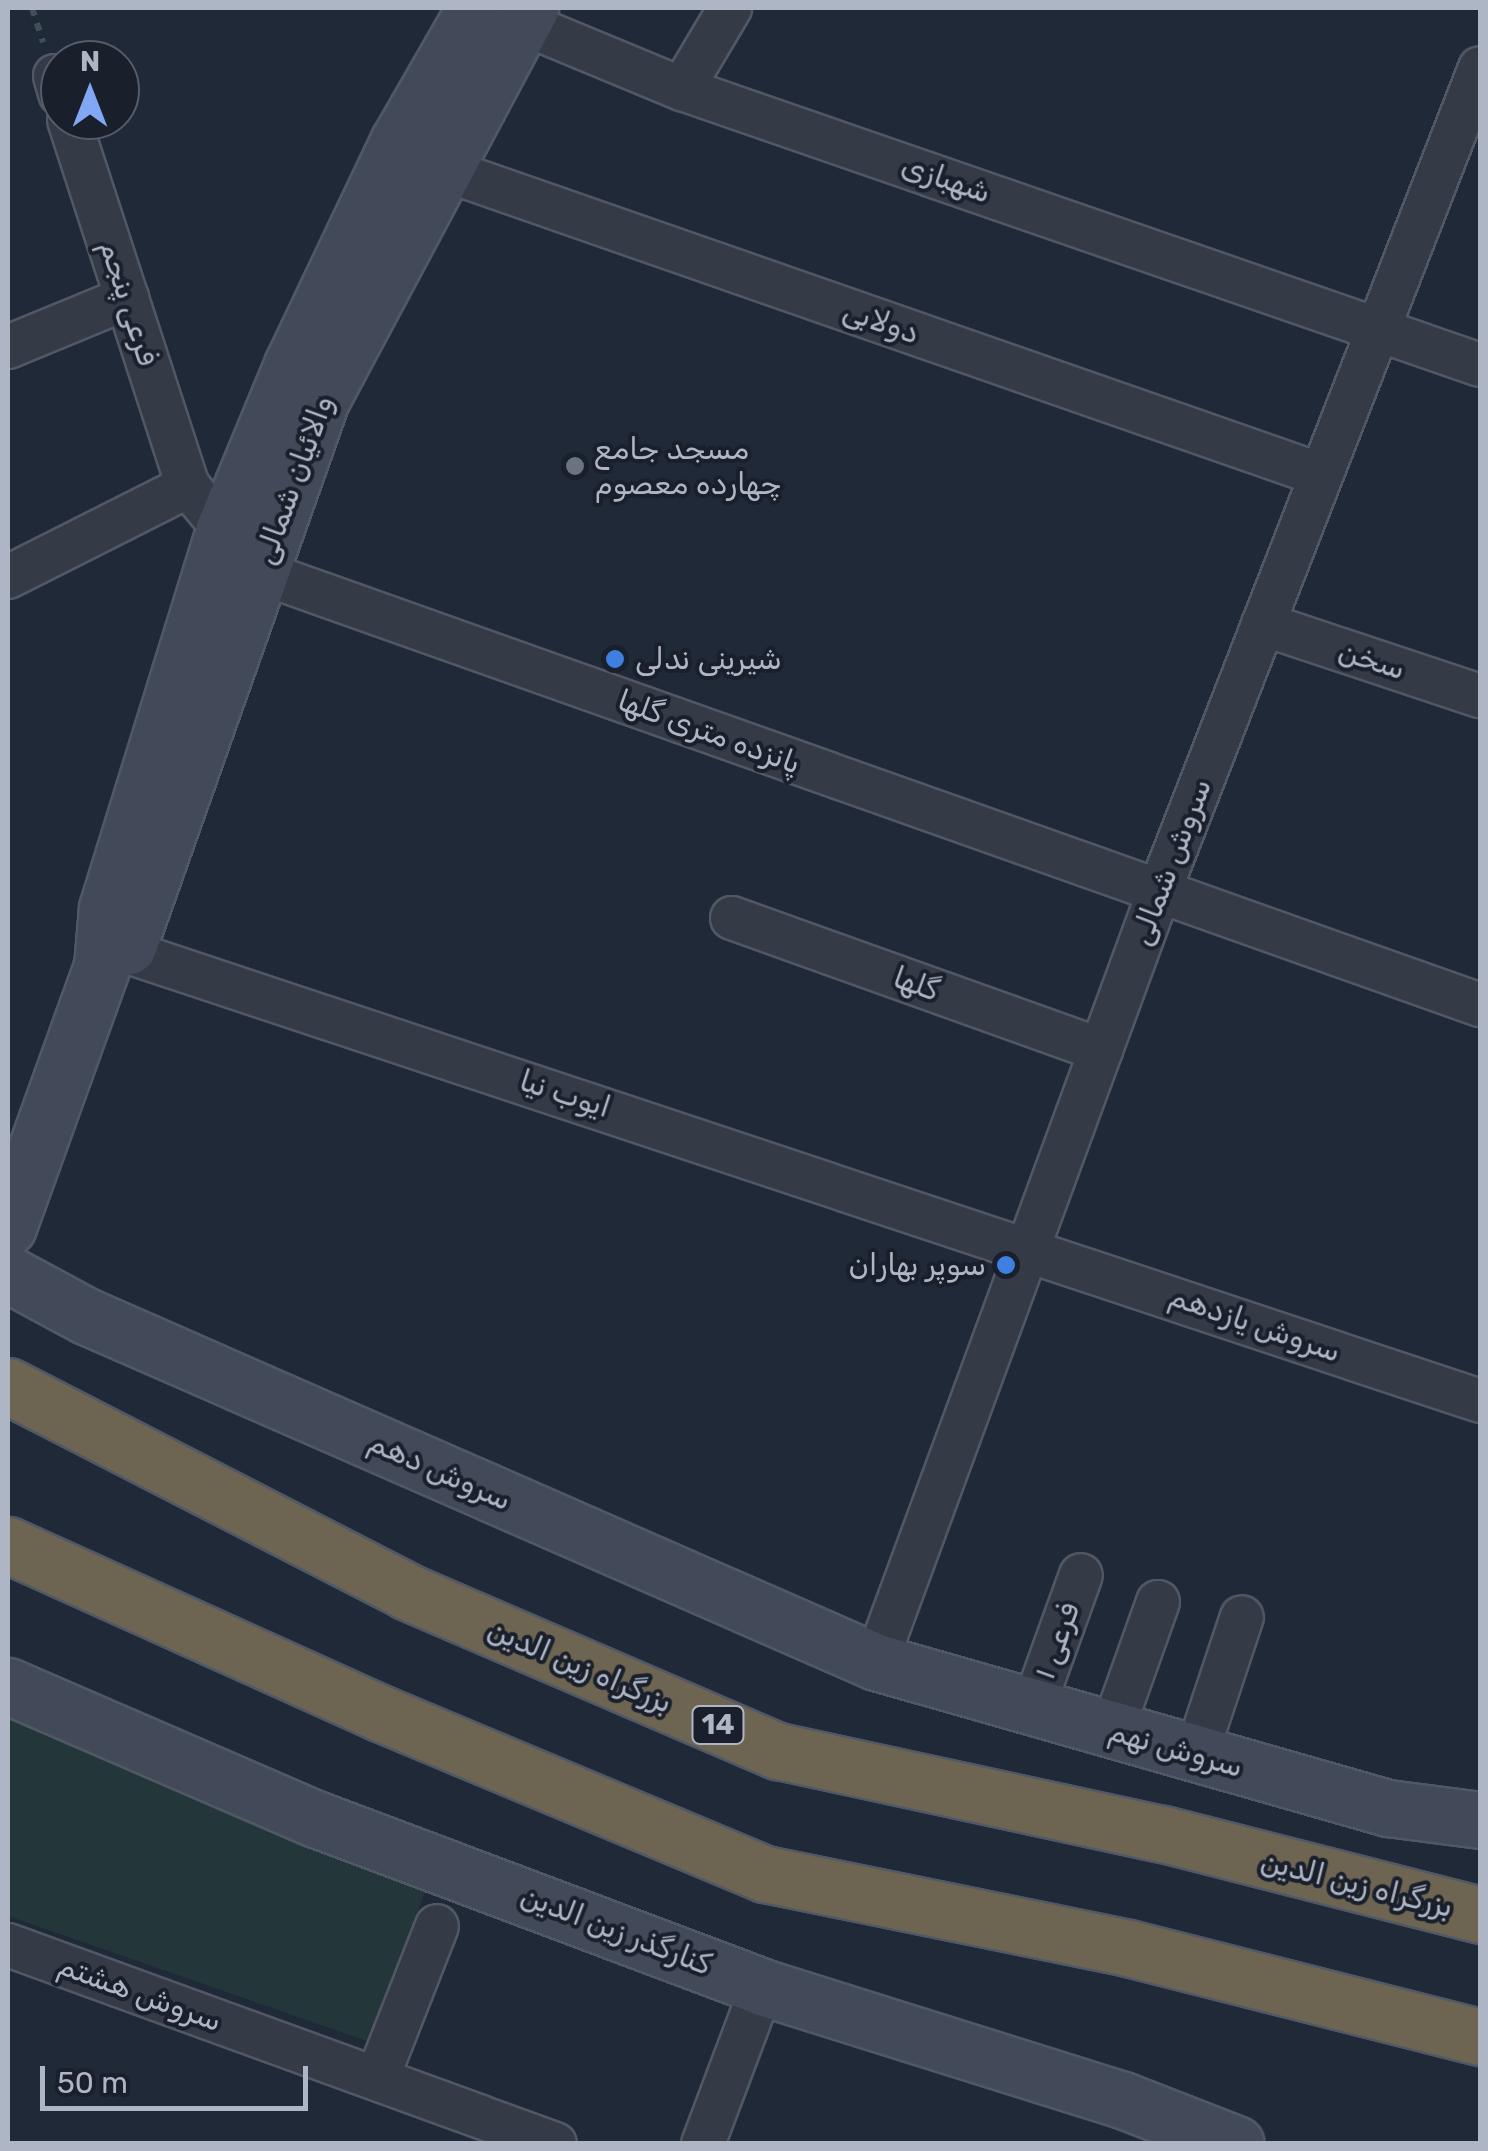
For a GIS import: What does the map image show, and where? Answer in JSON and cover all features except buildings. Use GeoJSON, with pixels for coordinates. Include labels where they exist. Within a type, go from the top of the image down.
{"type":"FeatureCollection","features":[{"type":"Feature","properties":{"kind":"highway","name":"بزرگراه زین الدین"},"geometry":{"type":"LineString","coordinates":[[8,1386],[408,1592],[778,1751],[1163,1834],[1480,1915]]}},
{"type":"Feature","properties":{"kind":"highway"},"geometry":{"type":"LineString","coordinates":[[8,1544],[380,1713],[765,1874],[1128,1948],[1480,2037]]}},
{"type":"Feature","properties":{"kind":"main road","name":"والائیان شمالی"},"geometry":{"type":"LineString","coordinates":[[8,1227],[110,953],[260,572],[322,400],[440,168],[508,11]]}},
{"type":"Feature","properties":{"kind":"main road","name":"والائیان شمالی"},"geometry":{"type":"LineString","coordinates":[[110,953],[224,529],[292,364],[398,142],[508,11]]}},
{"type":"Feature","properties":{"kind":"main road","name":"سروش دهم"},"geometry":{"type":"LineString","coordinates":[[8,1274],[86,1316],[876,1662]]}},
{"type":"Feature","properties":{"kind":"main road","name":"سروش نهم"},"geometry":{"type":"LineString","coordinates":[[876,1662],[1388,1808],[1480,1820]]}},
{"type":"Feature","properties":{"kind":"main road","name":"کنارگذر زین الدین"},"geometry":{"type":"LineString","coordinates":[[8,1686],[316,1818],[762,1987],[1123,2100],[1236,2144]]}},
{"type":"Feature","properties":{"kind":"street"},"geometry":{"type":"LineString","coordinates":[[682,89],[730,8]]}},
{"type":"Feature","properties":{"kind":"street","name":"شهبازی"},"geometry":{"type":"LineString","coordinates":[[508,11],[682,89],[1480,364]]}},
{"type":"Feature","properties":{"kind":"street","name":"سروش شمالی"},"geometry":{"type":"LineString","coordinates":[[876,1662],[1158,892],[1480,68]]}},
{"type":"Feature","properties":{"kind":"street","name":"فرعی پنجم"},"geometry":{"type":"LineString","coordinates":[[76,140],[188,486]]}},
{"type":"Feature","properties":{"kind":"street","name":"دولابی"},"geometry":{"type":"LineString","coordinates":[[440,168],[1321,475]]}},
{"type":"Feature","properties":{"kind":"street"},"geometry":{"type":"LineString","coordinates":[[8,347],[127,298]]}},
{"type":"Feature","properties":{"kind":"street"},"geometry":{"type":"LineString","coordinates":[[8,577],[188,486],[224,529]]}},
{"type":"Feature","properties":{"kind":"street","name":"پانزده متری گلها"},"geometry":{"type":"LineString","coordinates":[[260,572],[1158,892]]}},
{"type":"Feature","properties":{"kind":"street","name":"سخن"},"geometry":{"type":"LineString","coordinates":[[1263,624],[1480,696]]}},
{"type":"Feature","properties":{"kind":"street"},"geometry":{"type":"LineString","coordinates":[[1158,892],[1480,1005]]}},
{"type":"Feature","properties":{"kind":"street","name":"گلها"},"geometry":{"type":"LineString","coordinates":[[732,918],[1101,1050]]}},
{"type":"Feature","properties":{"kind":"street","name":"ایوب نیا"},"geometry":{"type":"LineString","coordinates":[[110,953],[1029,1246]]}},
{"type":"Feature","properties":{"kind":"street","name":"سروش یازدهم"},"geometry":{"type":"LineString","coordinates":[[1029,1246],[1480,1402]]}},
{"type":"Feature","properties":{"kind":"street","name":"فرعی ۱"},"geometry":{"type":"LineString","coordinates":[[1033,1708],[1081,1575]]}},
{"type":"Feature","properties":{"kind":"street"},"geometry":{"type":"LineString","coordinates":[[1112,1731],[1158,1602]]}},
{"type":"Feature","properties":{"kind":"street"},"geometry":{"type":"LineString","coordinates":[[1196,1754],[1242,1616]]}},
{"type":"Feature","properties":{"kind":"street"},"geometry":{"type":"LineString","coordinates":[[376,2078],[437,1926]]}},
{"type":"Feature","properties":{"kind":"street","name":"سروش هشتم"},"geometry":{"type":"LineString","coordinates":[[8,1945],[555,2144]]}},
{"type":"Feature","properties":{"kind":"street"},"geometry":{"type":"LineString","coordinates":[[703,2144],[762,1987]]}},
{"type":"Feature","properties":{"kind":"shaded area"},"geometry":{"type":"Polygon","coordinates":[[[8,1718],[430,1880],[367,2041],[8,1916],[8,1718]]]}},
{"type":"Feature","properties":{"kind":"place","name":"مسجد جامع چهارده معصوم"},"geometry":{"type":"Point","coordinates":[575,466]}},
{"type":"Feature","properties":{"kind":"place","name":"شیرینی ندلی"},"geometry":{"type":"Point","coordinates":[615,659]}},
{"type":"Feature","properties":{"kind":"place","name":"سوپر بهاران"},"geometry":{"type":"Point","coordinates":[1006,1265]}}]}
